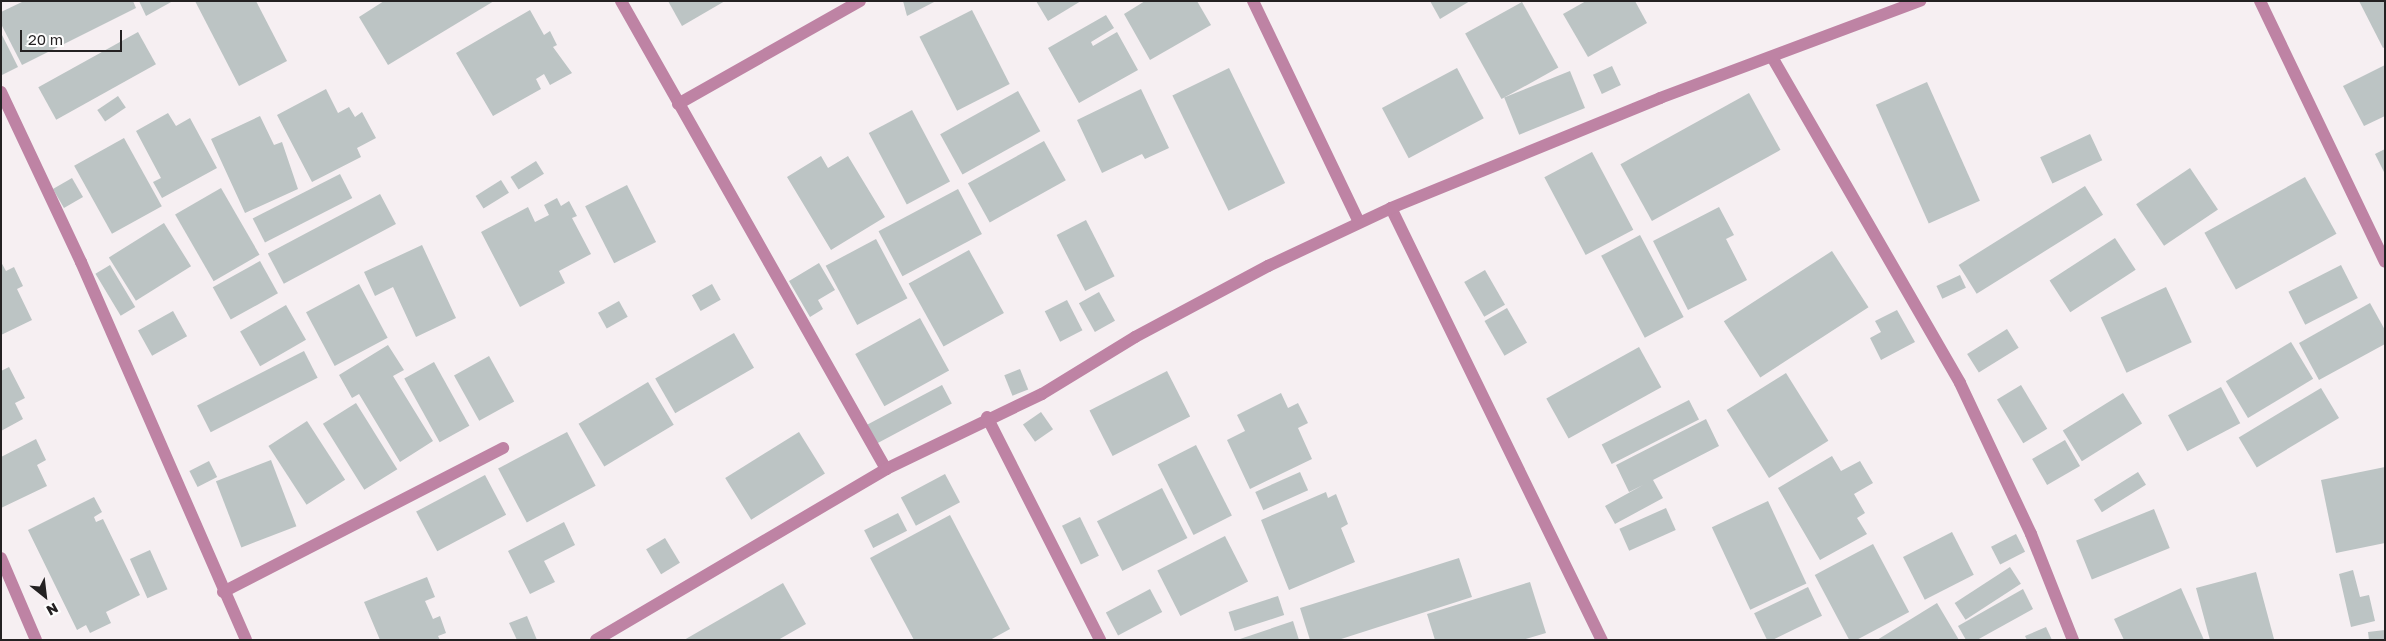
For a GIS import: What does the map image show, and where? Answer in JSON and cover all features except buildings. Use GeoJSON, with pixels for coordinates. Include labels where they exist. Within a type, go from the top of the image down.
{"type":"FeatureCollection","features":[{"type":"Feature","properties":{"kind":"street"},"geometry":{"type":"LineString","coordinates":[[621,1],[886,468]]}},
{"type":"Feature","properties":{"kind":"street"},"geometry":{"type":"LineString","coordinates":[[678,104],[860,1]]}},
{"type":"Feature","properties":{"kind":"street"},"geometry":{"type":"LineString","coordinates":[[1253,1],[1359,222]]}},
{"type":"Feature","properties":{"kind":"street"},"geometry":{"type":"LineString","coordinates":[[604,638],[886,468],[987,417],[1042,394],[1135,337],[1359,222],[1772,57],[1920,1]]}},
{"type":"Feature","properties":{"kind":"street"},"geometry":{"type":"LineString","coordinates":[[2260,1],[2385,262]]}},
{"type":"Feature","properties":{"kind":"street"},"geometry":{"type":"LineString","coordinates":[[1772,57],[1960,383],[2031,534],[2073,640]]}},
{"type":"Feature","properties":{"kind":"street"},"geometry":{"type":"LineString","coordinates":[[1,92],[81,262],[223,592],[246,640]]}},
{"type":"Feature","properties":{"kind":"street"},"geometry":{"type":"LineString","coordinates":[[1391,208],[1602,640]]}},
{"type":"Feature","properties":{"kind":"street"},"geometry":{"type":"LineString","coordinates":[[987,417],[1100,640]]}},
{"type":"Feature","properties":{"kind":"street"},"geometry":{"type":"LineString","coordinates":[[223,592],[503,448]]}},
{"type":"Feature","properties":{"kind":"street"},"geometry":{"type":"LineString","coordinates":[[1,558],[36,640]]}}]}
